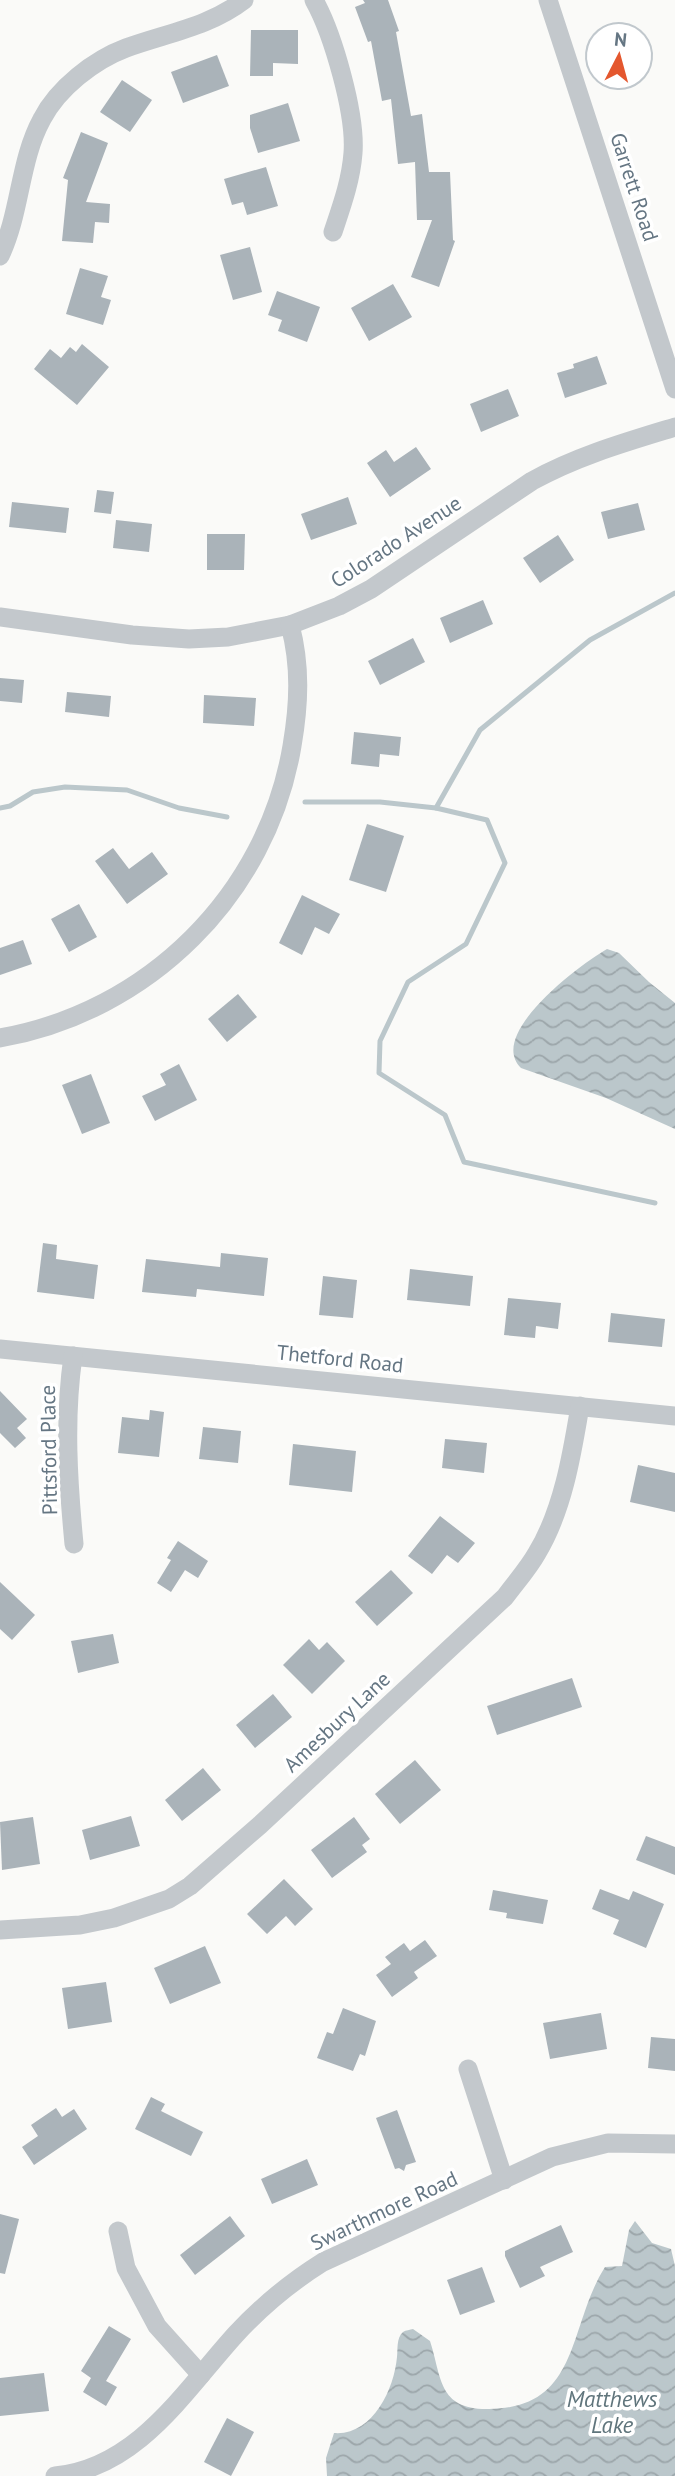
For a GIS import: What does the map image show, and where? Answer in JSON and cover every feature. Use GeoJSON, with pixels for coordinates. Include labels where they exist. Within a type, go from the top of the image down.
{"type":"FeatureCollection","features":[{"type":"Feature","properties":{"kind":"street"},"geometry":{"type":"LineString","coordinates":[[0,256],[9,235],[29,146],[43,115],[55,99],[86,70],[123,49],[216,18],[244,0]]}},
{"type":"Feature","properties":{"kind":"street"},"geometry":{"type":"LineString","coordinates":[[314,0],[338,65],[353,131],[348,187],[333,232]]}},
{"type":"Feature","properties":{"kind":"street","name":"Garrett Road"},"geometry":{"type":"LineString","coordinates":[[548,0],[675,389]]}},
{"type":"Feature","properties":{"kind":"street","name":"Colorado Avenue"},"geometry":{"type":"LineString","coordinates":[[0,617],[118,633],[189,639],[248,634],[290,625],[340,606],[371,589],[556,467],[617,444],[675,427]]}},
{"type":"Feature","properties":{"kind":"street"},"geometry":{"type":"LineString","coordinates":[[0,1038],[77,1017],[122,994],[190,942],[226,901],[273,817],[289,766],[298,690],[296,646],[290,625]]}},
{"type":"Feature","properties":{"kind":"street","name":"Thetford Road"},"geometry":{"type":"LineString","coordinates":[[0,1349],[675,1416]]}},
{"type":"Feature","properties":{"kind":"street","name":"Pittsford Place"},"geometry":{"type":"LineString","coordinates":[[73,1356],[67,1431],[68,1482],[74,1544]]}},
{"type":"Feature","properties":{"kind":"street","name":"Amesbury Lane"},"geometry":{"type":"LineString","coordinates":[[0,1930],[80,1925],[114,1918],[169,1899],[215,1866],[261,1825],[495,1606],[525,1572],[539,1551],[558,1505],[580,1406]]}},
{"type":"Feature","properties":{"kind":"street"},"geometry":{"type":"LineString","coordinates":[[468,2069],[504,2180]]}},
{"type":"Feature","properties":{"kind":"street","name":"Swarthmore Road"},"geometry":{"type":"LineString","coordinates":[[55,2476],[88,2468],[133,2445],[156,2425],[254,2315],[306,2273],[360,2244],[552,2157],[608,2143],[675,2144]]}},
{"type":"Feature","properties":{"kind":"street"},"geometry":{"type":"LineString","coordinates":[[118,2231],[126,2268],[157,2326],[201,2375]]}},
{"type":"Feature","properties":{"kind":"water"},"geometry":{"type":"Polygon","coordinates":[[[607,949],[619,953],[675,1003],[675,1129],[606,1098],[521,1068],[514,1054],[516,1037],[541,1001],[578,969],[607,949]]]}},
{"type":"Feature","properties":{"kind":"water","name":"Matthews Lake"},"geometry":{"type":"Polygon","coordinates":[[[635,2221],[652,2243],[671,2249],[675,2266],[675,2476],[327,2476],[326,2458],[334,2433],[359,2427],[379,2408],[395,2370],[398,2341],[405,2331],[413,2329],[430,2341],[440,2379],[451,2398],[460,2404],[489,2409],[519,2405],[541,2395],[556,2379],[567,2360],[593,2290],[605,2267],[622,2266],[629,2230],[635,2221]]]}},
{"type":"Feature","properties":{"kind":"building"},"geometry":{"type":"Polygon","coordinates":[[[363,0],[388,0],[399,31],[396,32],[411,116],[422,114],[429,172],[450,172],[455,241],[439,287],[411,277],[432,220],[417,220],[415,162],[398,164],[391,99],[382,101],[371,41],[368,42],[355,7],[365,3],[363,0]]]}},
{"type":"Feature","properties":{"kind":"building"},"geometry":{"type":"Polygon","coordinates":[[[251,30],[298,30],[298,64],[273,63],[273,76],[250,76],[251,30]]]}},
{"type":"Feature","properties":{"kind":"building"},"geometry":{"type":"Polygon","coordinates":[[[217,55],[229,86],[183,103],[171,72],[217,55]]]}},
{"type":"Feature","properties":{"kind":"building"},"geometry":{"type":"Polygon","coordinates":[[[122,80],[152,100],[130,132],[100,112],[122,80]]]}},
{"type":"Feature","properties":{"kind":"building"},"geometry":{"type":"Polygon","coordinates":[[[288,103],[300,141],[258,153],[250,128],[250,115],[288,103]]]}},
{"type":"Feature","properties":{"kind":"building"},"geometry":{"type":"Polygon","coordinates":[[[81,132],[108,143],[86,202],[110,204],[109,223],[95,222],[93,243],[62,241],[68,180],[63,178],[81,132]]]}},
{"type":"Feature","properties":{"kind":"building"},"geometry":{"type":"Polygon","coordinates":[[[266,167],[278,206],[247,215],[243,202],[232,205],[224,179],[266,167]]]}},
{"type":"Feature","properties":{"kind":"building"},"geometry":{"type":"Polygon","coordinates":[[[250,247],[262,292],[233,300],[220,255],[250,247]]]}},
{"type":"Feature","properties":{"kind":"building"},"geometry":{"type":"Polygon","coordinates":[[[80,268],[108,276],[101,297],[111,300],[103,325],[66,314],[80,268]]]}},
{"type":"Feature","properties":{"kind":"building"},"geometry":{"type":"Polygon","coordinates":[[[393,284],[412,317],[369,341],[351,308],[393,284]]]}},
{"type":"Feature","properties":{"kind":"building"},"geometry":{"type":"Polygon","coordinates":[[[277,291],[320,307],[307,342],[278,331],[282,320],[268,315],[277,291]]]}},
{"type":"Feature","properties":{"kind":"building"},"geometry":{"type":"Polygon","coordinates":[[[82,344],[109,367],[77,405],[34,369],[50,349],[61,358],[70,347],[76,352],[82,344]]]}},
{"type":"Feature","properties":{"kind":"building"},"geometry":{"type":"Polygon","coordinates":[[[597,356],[607,384],[565,398],[557,373],[597,356]]]}},
{"type":"Feature","properties":{"kind":"building"},"geometry":{"type":"Polygon","coordinates":[[[508,389],[519,416],[481,432],[470,404],[508,389]]]}},
{"type":"Feature","properties":{"kind":"building"},"geometry":{"type":"Polygon","coordinates":[[[416,447],[431,469],[390,497],[367,463],[386,450],[394,462],[416,447]]]}},
{"type":"Feature","properties":{"kind":"building"},"geometry":{"type":"Polygon","coordinates":[[[97,490],[114,492],[111,514],[94,512],[97,490]]]}},
{"type":"Feature","properties":{"kind":"building"},"geometry":{"type":"Polygon","coordinates":[[[348,497],[357,524],[311,540],[301,514],[348,497]]]}},
{"type":"Feature","properties":{"kind":"building"},"geometry":{"type":"Polygon","coordinates":[[[12,502],[69,508],[66,533],[9,527],[12,502]]]}},
{"type":"Feature","properties":{"kind":"building"},"geometry":{"type":"Polygon","coordinates":[[[638,503],[645,530],[608,539],[601,512],[638,503]]]}},
{"type":"Feature","properties":{"kind":"building"},"geometry":{"type":"Polygon","coordinates":[[[116,520],[152,524],[149,552],[113,548],[116,520]]]}},
{"type":"Feature","properties":{"kind":"building"},"geometry":{"type":"Polygon","coordinates":[[[207,534],[245,534],[244,570],[207,570],[207,534]]]}},
{"type":"Feature","properties":{"kind":"building"},"geometry":{"type":"Polygon","coordinates":[[[558,535],[574,560],[540,583],[523,558],[558,535]]]}},
{"type":"Feature","properties":{"kind":"building"},"geometry":{"type":"Polygon","coordinates":[[[483,600],[493,624],[450,643],[440,618],[483,600]]]}},
{"type":"Feature","properties":{"kind":"building"},"geometry":{"type":"Polygon","coordinates":[[[413,638],[425,662],[380,685],[368,661],[413,638]]]}},
{"type":"Feature","properties":{"kind":"building"},"geometry":{"type":"Polygon","coordinates":[[[0,678],[24,680],[22,703],[0,701],[0,678]]]}},
{"type":"Feature","properties":{"kind":"building"},"geometry":{"type":"Polygon","coordinates":[[[67,692],[111,696],[109,717],[65,712],[67,692]]]}},
{"type":"Feature","properties":{"kind":"building"},"geometry":{"type":"Polygon","coordinates":[[[204,695],[256,698],[254,726],[203,723],[204,695]]]}},
{"type":"Feature","properties":{"kind":"building"},"geometry":{"type":"Polygon","coordinates":[[[354,732],[401,737],[399,756],[380,754],[379,767],[351,764],[354,732]]]}},
{"type":"Feature","properties":{"kind":"building"},"geometry":{"type":"Polygon","coordinates":[[[367,824],[404,836],[386,892],[349,880],[367,824]]]}},
{"type":"Feature","properties":{"kind":"building"},"geometry":{"type":"Polygon","coordinates":[[[113,848],[129,869],[152,852],[168,874],[127,904],[95,861],[113,848]]]}},
{"type":"Feature","properties":{"kind":"building"},"geometry":{"type":"Polygon","coordinates":[[[302,895],[340,914],[329,934],[315,927],[302,955],[279,943],[302,895]]]}},
{"type":"Feature","properties":{"kind":"building"},"geometry":{"type":"Polygon","coordinates":[[[79,904],[97,937],[69,952],[51,919],[79,904]]]}},
{"type":"Feature","properties":{"kind":"building"},"geometry":{"type":"Polygon","coordinates":[[[23,940],[32,964],[0,975],[0,948],[23,940]]]}},
{"type":"Feature","properties":{"kind":"building"},"geometry":{"type":"Polygon","coordinates":[[[238,994],[257,1017],[227,1042],[208,1019],[238,994]]]}},
{"type":"Feature","properties":{"kind":"building"},"geometry":{"type":"Polygon","coordinates":[[[179,1064],[197,1100],[155,1121],[142,1096],[166,1085],[160,1074],[179,1064]]]}},
{"type":"Feature","properties":{"kind":"building"},"geometry":{"type":"Polygon","coordinates":[[[91,1074],[110,1123],[82,1134],[62,1085],[91,1074]]]}},
{"type":"Feature","properties":{"kind":"building"},"geometry":{"type":"Polygon","coordinates":[[[43,1243],[57,1245],[56,1259],[98,1265],[94,1299],[37,1292],[43,1243]]]}},
{"type":"Feature","properties":{"kind":"building"},"geometry":{"type":"Polygon","coordinates":[[[221,1253],[268,1258],[264,1296],[197,1289],[196,1297],[142,1292],[146,1259],[220,1267],[221,1253]]]}},
{"type":"Feature","properties":{"kind":"building"},"geometry":{"type":"Polygon","coordinates":[[[410,1269],[473,1276],[470,1306],[407,1300],[410,1269]]]}},
{"type":"Feature","properties":{"kind":"building"},"geometry":{"type":"Polygon","coordinates":[[[323,1276],[357,1280],[353,1318],[319,1315],[323,1276]]]}},
{"type":"Feature","properties":{"kind":"building"},"geometry":{"type":"Polygon","coordinates":[[[508,1298],[561,1303],[558,1329],[536,1326],[535,1338],[504,1335],[508,1298]]]}},
{"type":"Feature","properties":{"kind":"building"},"geometry":{"type":"Polygon","coordinates":[[[611,1313],[665,1319],[662,1347],[608,1342],[611,1313]]]}},
{"type":"Feature","properties":{"kind":"building"},"geometry":{"type":"Polygon","coordinates":[[[0,1391],[27,1419],[17,1428],[26,1438],[15,1448],[0,1433],[0,1391]]]}},
{"type":"Feature","properties":{"kind":"building"},"geometry":{"type":"Polygon","coordinates":[[[150,1410],[164,1412],[159,1457],[118,1453],[122,1417],[149,1420],[150,1410]]]}},
{"type":"Feature","properties":{"kind":"building"},"geometry":{"type":"Polygon","coordinates":[[[203,1427],[241,1431],[238,1463],[199,1459],[203,1427]]]}},
{"type":"Feature","properties":{"kind":"building"},"geometry":{"type":"Polygon","coordinates":[[[445,1439],[487,1443],[484,1473],[442,1468],[445,1439]]]}},
{"type":"Feature","properties":{"kind":"building"},"geometry":{"type":"Polygon","coordinates":[[[293,1444],[356,1451],[352,1492],[289,1485],[293,1444]]]}},
{"type":"Feature","properties":{"kind":"building"},"geometry":{"type":"Polygon","coordinates":[[[638,1465],[675,1473],[675,1512],[630,1502],[638,1465]]]}},
{"type":"Feature","properties":{"kind":"building"},"geometry":{"type":"Polygon","coordinates":[[[440,1516],[475,1543],[458,1563],[447,1555],[432,1574],[408,1556],[440,1516]]]}},
{"type":"Feature","properties":{"kind":"building"},"geometry":{"type":"Polygon","coordinates":[[[178,1541],[208,1561],[198,1578],[185,1570],[171,1592],[157,1583],[171,1560],[167,1558],[178,1541]]]}},
{"type":"Feature","properties":{"kind":"building"},"geometry":{"type":"Polygon","coordinates":[[[391,1570],[413,1593],[377,1626],[355,1602],[391,1570]]]}},
{"type":"Feature","properties":{"kind":"building"},"geometry":{"type":"Polygon","coordinates":[[[0,1582],[35,1615],[12,1640],[0,1629],[0,1582]]]}},
{"type":"Feature","properties":{"kind":"building"},"geometry":{"type":"Polygon","coordinates":[[[113,1634],[119,1663],[78,1673],[71,1641],[113,1634]]]}},
{"type":"Feature","properties":{"kind":"building"},"geometry":{"type":"Polygon","coordinates":[[[309,1639],[319,1650],[327,1642],[345,1661],[312,1694],[283,1665],[309,1639]]]}},
{"type":"Feature","properties":{"kind":"building"},"geometry":{"type":"Polygon","coordinates":[[[572,1678],[582,1707],[497,1735],[487,1706],[572,1678]]]}},
{"type":"Feature","properties":{"kind":"building"},"geometry":{"type":"Polygon","coordinates":[[[273,1694],[292,1717],[255,1748],[236,1725],[273,1694]]]}},
{"type":"Feature","properties":{"kind":"building"},"geometry":{"type":"Polygon","coordinates":[[[415,1760],[441,1790],[400,1824],[375,1794],[415,1760]]]}},
{"type":"Feature","properties":{"kind":"building"},"geometry":{"type":"Polygon","coordinates":[[[203,1768],[221,1790],[182,1821],[165,1800],[203,1768]]]}},
{"type":"Feature","properties":{"kind":"building"},"geometry":{"type":"Polygon","coordinates":[[[131,1816],[140,1846],[90,1860],[82,1830],[131,1816]]]}},
{"type":"Feature","properties":{"kind":"building"},"geometry":{"type":"Polygon","coordinates":[[[33,1817],[40,1864],[2,1870],[0,1822],[33,1817]]]}},
{"type":"Feature","properties":{"kind":"building"},"geometry":{"type":"Polygon","coordinates":[[[354,1817],[370,1839],[362,1845],[367,1852],[332,1878],[311,1850],[354,1817]]]}},
{"type":"Feature","properties":{"kind":"building"},"geometry":{"type":"Polygon","coordinates":[[[646,1836],[675,1847],[675,1875],[636,1860],[646,1836]]]}},
{"type":"Feature","properties":{"kind":"building"},"geometry":{"type":"Polygon","coordinates":[[[284,1879],[313,1909],[295,1926],[286,1916],[267,1934],[247,1914],[284,1879]]]}},
{"type":"Feature","properties":{"kind":"building"},"geometry":{"type":"Polygon","coordinates":[[[600,1889],[629,1900],[633,1891],[664,1904],[646,1948],[613,1934],[619,1920],[592,1909],[600,1889]]]}},
{"type":"Feature","properties":{"kind":"building"},"geometry":{"type":"Polygon","coordinates":[[[493,1890],[548,1900],[543,1924],[506,1918],[507,1913],[489,1910],[493,1890]]]}},
{"type":"Feature","properties":{"kind":"building"},"geometry":{"type":"Polygon","coordinates":[[[425,1940],[437,1956],[414,1972],[418,1978],[392,1997],[376,1975],[391,1964],[385,1957],[404,1943],[410,1951],[425,1940]]]}},
{"type":"Feature","properties":{"kind":"building"},"geometry":{"type":"Polygon","coordinates":[[[205,1946],[221,1983],[170,2004],[154,1968],[205,1946]]]}},
{"type":"Feature","properties":{"kind":"building"},"geometry":{"type":"Polygon","coordinates":[[[106,1982],[112,2022],[68,2029],[62,1988],[106,1982]]]}},
{"type":"Feature","properties":{"kind":"building"},"geometry":{"type":"Polygon","coordinates":[[[343,2008],[376,2021],[365,2056],[360,2054],[353,2071],[317,2058],[327,2032],[333,2034],[343,2008]]]}},
{"type":"Feature","properties":{"kind":"building"},"geometry":{"type":"Polygon","coordinates":[[[601,2013],[607,2049],[550,2059],[543,2023],[601,2013]]]}},
{"type":"Feature","properties":{"kind":"building"},"geometry":{"type":"Polygon","coordinates":[[[651,2037],[675,2039],[675,2071],[648,2068],[651,2037]]]}},
{"type":"Feature","properties":{"kind":"building"},"geometry":{"type":"Polygon","coordinates":[[[151,2097],[165,2104],[161,2111],[203,2132],[191,2156],[135,2129],[151,2097]]]}},
{"type":"Feature","properties":{"kind":"building"},"geometry":{"type":"Polygon","coordinates":[[[56,2108],[62,2117],[74,2109],[87,2129],[34,2165],[22,2147],[38,2136],[31,2125],[56,2108]]]}},
{"type":"Feature","properties":{"kind":"building"},"geometry":{"type":"Polygon","coordinates":[[[397,2110],[416,2162],[406,2165],[404,2171],[395,2169],[376,2118],[397,2110]]]}},
{"type":"Feature","properties":{"kind":"building"},"geometry":{"type":"Polygon","coordinates":[[[307,2159],[318,2185],[272,2204],[261,2179],[307,2159]]]}},
{"type":"Feature","properties":{"kind":"building"},"geometry":{"type":"Polygon","coordinates":[[[0,2214],[19,2219],[5,2274],[0,2273],[0,2214]]]}},
{"type":"Feature","properties":{"kind":"building"},"geometry":{"type":"Polygon","coordinates":[[[230,2216],[245,2236],[195,2275],[180,2255],[230,2216]]]}},
{"type":"Feature","properties":{"kind":"building"},"geometry":{"type":"Polygon","coordinates":[[[561,2225],[573,2252],[540,2267],[545,2276],[520,2288],[505,2251],[561,2225]]]}},
{"type":"Feature","properties":{"kind":"building"},"geometry":{"type":"Polygon","coordinates":[[[482,2267],[495,2302],[460,2315],[447,2280],[482,2267]]]}},
{"type":"Feature","properties":{"kind":"building"},"geometry":{"type":"Polygon","coordinates":[[[109,2326],[131,2339],[106,2381],[117,2387],[106,2406],[83,2392],[91,2378],[81,2371],[109,2326]]]}},
{"type":"Feature","properties":{"kind":"building"},"geometry":{"type":"Polygon","coordinates":[[[44,2373],[49,2411],[0,2416],[0,2378],[44,2373]]]}},
{"type":"Feature","properties":{"kind":"building"},"geometry":{"type":"Polygon","coordinates":[[[227,2418],[254,2432],[231,2476],[204,2462],[227,2418]]]}},
{"type":"Feature","properties":{"kind":"waterway"},"geometry":{"type":"LineString","coordinates":[[436,808],[480,730],[590,640],[675,593]]}},
{"type":"Feature","properties":{"kind":"waterway"},"geometry":{"type":"LineString","coordinates":[[0,808],[10,806],[33,792],[65,787],[127,790],[179,808],[227,817]]}},
{"type":"Feature","properties":{"kind":"waterway"},"geometry":{"type":"LineString","coordinates":[[305,802],[380,802],[436,808],[487,820],[505,863],[466,944],[408,982],[380,1041],[379,1073],[445,1115],[464,1162],[655,1203]]}}]}
